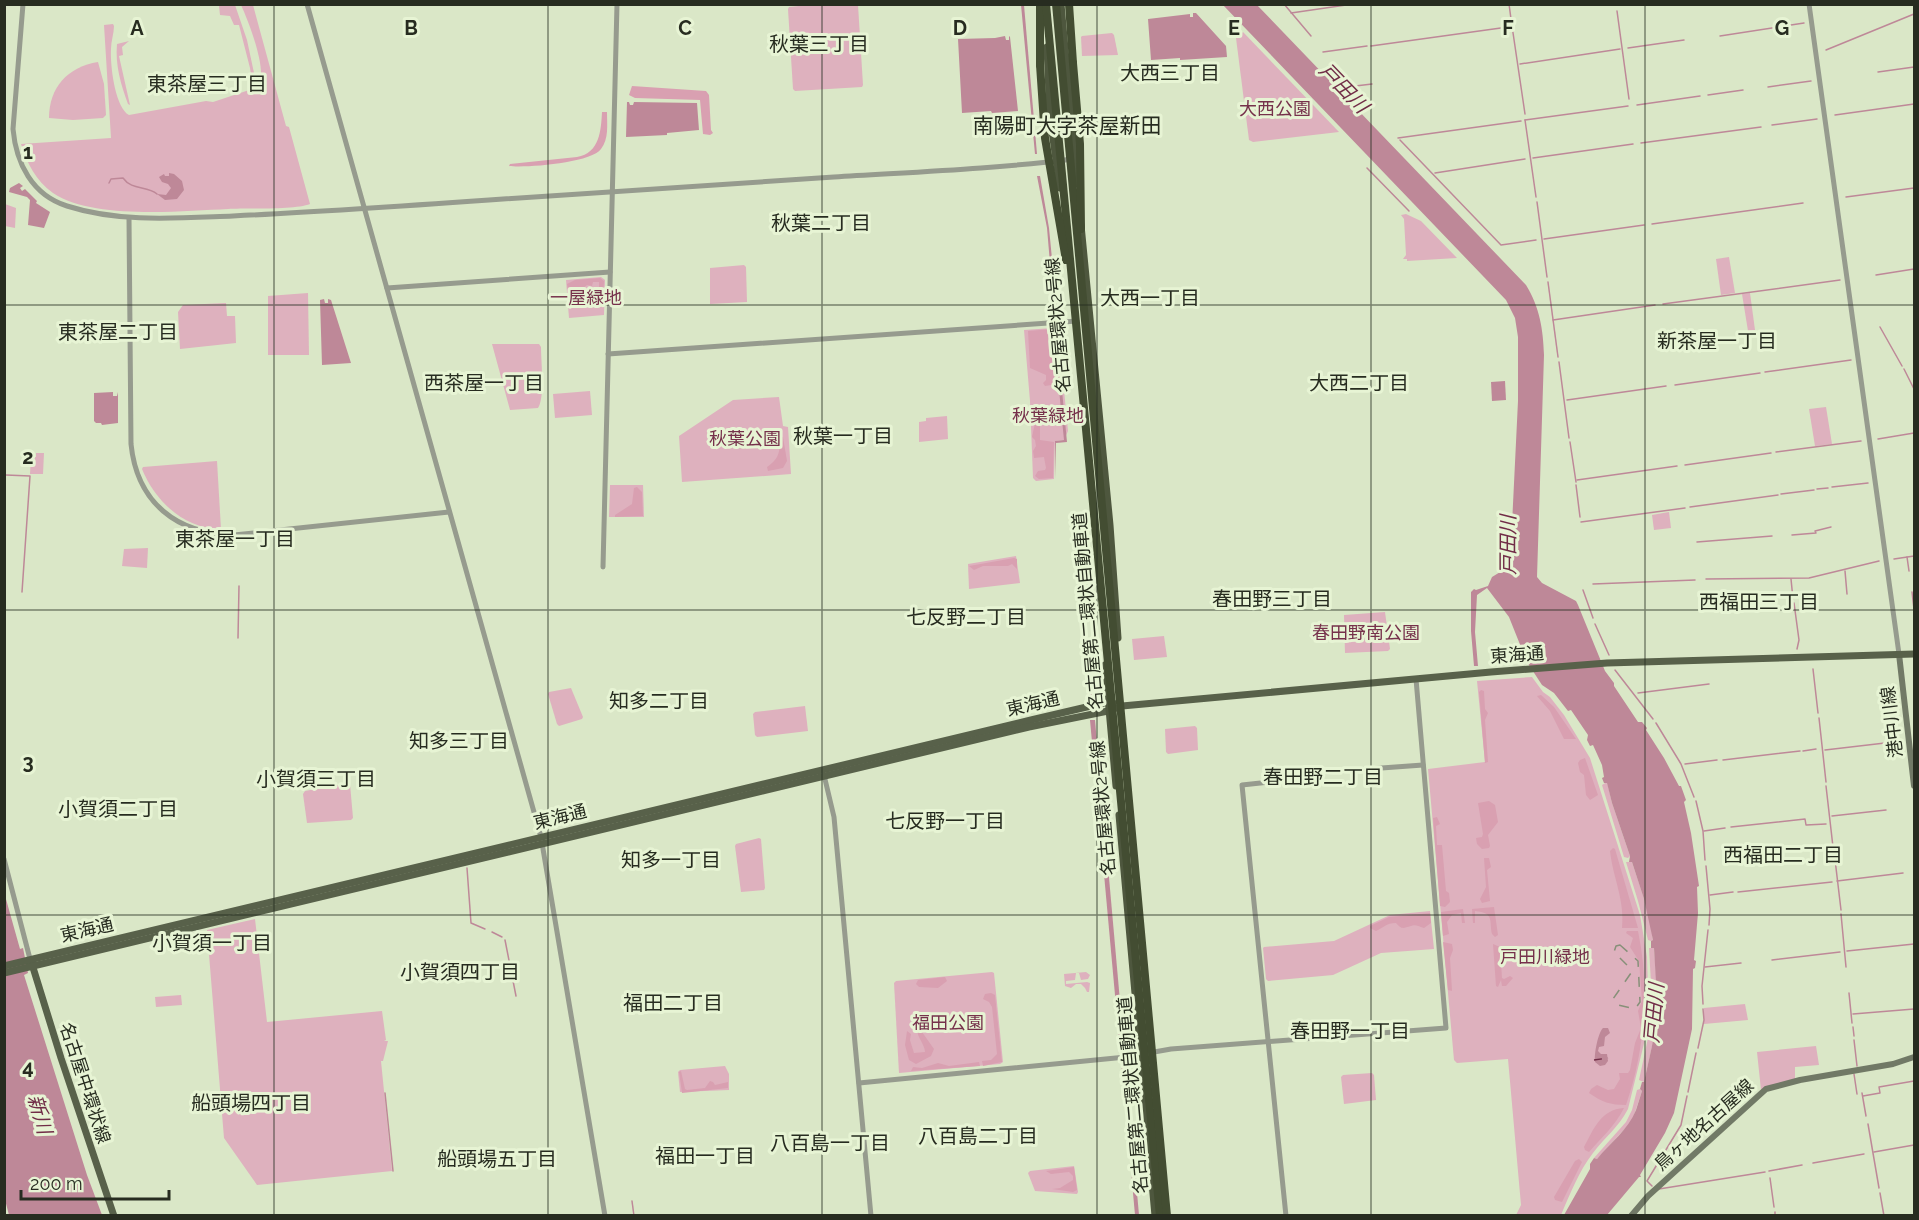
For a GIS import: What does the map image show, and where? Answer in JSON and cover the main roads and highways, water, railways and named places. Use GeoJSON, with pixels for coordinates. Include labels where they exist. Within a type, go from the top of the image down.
{"type":"FeatureCollection","features":[{"type":"Feature","properties":{"kind":"highway"},"geometry":{"type":"LineString","coordinates":[[1043,4],[1040,65],[1045,138],[1078,332]]}},
{"type":"Feature","properties":{"kind":"highway","name":"名古屋環状2号線"},"geometry":{"type":"LineString","coordinates":[[1043,4],[1050,117],[1057,161],[1073,321],[1157,1215]]}},
{"type":"Feature","properties":{"kind":"highway","name":"名古屋第二環状自動車道"},"geometry":{"type":"LineString","coordinates":[[1043,4],[1078,332],[1157,1215]]}},
{"type":"Feature","properties":{"kind":"highway","name":"名古屋第二環状自動車道"},"geometry":{"type":"LineString","coordinates":[[1056,4],[1169,1215]]}},
{"type":"Feature","properties":{"kind":"highway","name":"名古屋環状2号線"},"geometry":{"type":"LineString","coordinates":[[1061,4],[1110,525],[1122,706],[1169,1215]]}},
{"type":"Feature","properties":{"kind":"highway"},"geometry":{"type":"LineString","coordinates":[[1069,4],[1080,144],[1084,311]]}},
{"type":"Feature","properties":{"kind":"highway"},"geometry":{"type":"LineString","coordinates":[[1110,702],[1108,657],[1116,616]]}},
{"type":"Feature","properties":{"kind":"highway"},"geometry":{"type":"LineString","coordinates":[[1118,805],[1123,766],[1118,716],[1122,706]]}},
{"type":"Feature","properties":{"kind":"highway"},"geometry":{"type":"LineString","coordinates":[[1142,1054],[1142,1024],[1150,998]]}},
{"type":"Feature","properties":{"kind":"main road","name":"港中川線"},"geometry":{"type":"LineString","coordinates":[[1899,654],[1914,786]]}},
{"type":"Feature","properties":{"kind":"main road","name":"東海通"},"geometry":{"type":"LineString","coordinates":[[824,773],[1108,711],[1122,706],[1607,663],[1914,654]]}},
{"type":"Feature","properties":{"kind":"main road","name":"東海通"},"geometry":{"type":"LineString","coordinates":[[4,966],[541,841],[1110,702],[1122,706]]}},
{"type":"Feature","properties":{"kind":"main road","name":"東海通"},"geometry":{"type":"LineString","coordinates":[[4,973],[29,962]]}},
{"type":"Feature","properties":{"kind":"main road","name":"名古屋中環状線"},"geometry":{"type":"LineString","coordinates":[[29,962],[114,1215]]}},
{"type":"Feature","properties":{"kind":"main road","name":"鳥ヶ地名古屋線"},"geometry":{"type":"LineString","coordinates":[[1631,1215],[1648,1196],[1766,1089],[1800,1080],[1893,1064],[1914,1056]]}},
{"type":"Feature","properties":{"kind":"water"},"geometry":{"type":"Polygon","coordinates":[[[1021,5],[1024,5],[1037,154],[1035,154],[1021,5]]]}},
{"type":"Feature","properties":{"kind":"water"},"geometry":{"type":"Polygon","coordinates":[[[1223,5],[1257,5],[1526,285],[1538,310],[1544,355],[1537,577],[1542,583],[1576,601],[1605,671],[1638,722],[1642,722],[1647,728],[1646,730],[1681,786],[1686,800],[1684,802],[1699,886],[1697,887],[1698,913],[1694,960],[1696,961],[1693,969],[1692,1029],[1674,1113],[1640,1175],[1641,1177],[1607,1215],[1564,1215],[1594,1158],[1597,1159],[1619,1136],[1633,1117],[1642,1091],[1640,1089],[1644,1082],[1658,1009],[1655,1008],[1657,999],[1654,948],[1651,948],[1653,940],[1644,899],[1632,862],[1629,862],[1630,856],[1607,783],[1604,783],[1602,778],[1604,777],[1602,765],[1593,745],[1590,746],[1587,740],[1588,735],[1571,710],[1568,711],[1554,693],[1542,685],[1527,662],[1509,617],[1487,588],[1477,595],[1475,632],[1478,666],[1474,666],[1471,592],[1474,589],[1488,586],[1492,577],[1510,566],[1518,401],[1518,337],[1515,318],[1506,300],[1223,5]]]}},
{"type":"Feature","properties":{"kind":"water"},"geometry":{"type":"Polygon","coordinates":[[[1193,13],[1196,13],[1226,46],[1227,57],[1151,60],[1148,19],[1190,14],[1190,17],[1193,17],[1193,13]]]}},
{"type":"Feature","properties":{"kind":"water"},"geometry":{"type":"Polygon","coordinates":[[[1005,36],[1006,40],[1010,37],[1018,111],[962,113],[958,39],[1005,36]]]}},
{"type":"Feature","properties":{"kind":"water"},"geometry":{"type":"Polygon","coordinates":[[[627,102],[630,105],[634,102],[697,103],[699,130],[667,133],[667,135],[626,137],[627,102]]]}},
{"type":"Feature","properties":{"kind":"water"},"geometry":{"type":"Polygon","coordinates":[[[169,173],[182,181],[184,190],[177,199],[165,200],[157,194],[166,195],[171,188],[159,177],[164,174],[169,176],[169,173]]]}},
{"type":"Feature","properties":{"kind":"water"},"geometry":{"type":"Polygon","coordinates":[[[1037,176],[1040,176],[1049,228],[1067,442],[1056,443],[1056,479],[1055,441],[1064,440],[1053,329],[1054,310],[1047,228],[1037,176]]]}},
{"type":"Feature","properties":{"kind":"water"},"geometry":{"type":"Polygon","coordinates":[[[19,183],[23,186],[20,188],[22,191],[25,189],[37,201],[36,203],[50,212],[44,228],[28,225],[30,200],[9,192],[10,188],[19,183]]]}},
{"type":"Feature","properties":{"kind":"water"},"geometry":{"type":"Polygon","coordinates":[[[324,299],[325,303],[328,303],[328,299],[331,300],[351,363],[322,365],[320,300],[324,299]]]}},
{"type":"Feature","properties":{"kind":"water"},"geometry":{"type":"Polygon","coordinates":[[[1505,381],[1506,400],[1492,401],[1491,382],[1505,381]]]}},
{"type":"Feature","properties":{"kind":"water"},"geometry":{"type":"Polygon","coordinates":[[[113,392],[113,396],[117,396],[118,392],[118,423],[102,425],[96,423],[94,421],[94,393],[113,392]]]}},
{"type":"Feature","properties":{"kind":"water"},"geometry":{"type":"Polygon","coordinates":[[[1075,520],[1092,698],[1088,699],[1072,521],[1075,520]]]}},
{"type":"Feature","properties":{"kind":"water"},"geometry":{"type":"Polygon","coordinates":[[[1090,720],[1095,720],[1139,1215],[1135,1215],[1090,720]]]}},
{"type":"Feature","properties":{"kind":"water","name":"新川"},"geometry":{"type":"Polygon","coordinates":[[[4,892],[20,949],[23,948],[28,973],[24,975],[87,1175],[102,1215],[9,1215],[4,1196],[4,892]]]}},
{"type":"Feature","properties":{"kind":"water"},"geometry":{"type":"Polygon","coordinates":[[[1603,1028],[1608,1028],[1610,1033],[1605,1037],[1604,1046],[1599,1047],[1598,1051],[1601,1054],[1607,1054],[1608,1061],[1605,1065],[1600,1066],[1595,1062],[1595,1054],[1603,1028]]]}},
{"type":"Feature","properties":{"kind":"waterway"},"geometry":{"type":"LineString","coordinates":[[1284,4],[1311,36]]}},
{"type":"Feature","properties":{"kind":"waterway"},"geometry":{"type":"LineString","coordinates":[[1291,13],[1353,4]]}},
{"type":"Feature","properties":{"kind":"waterway"},"geometry":{"type":"LineString","coordinates":[[1509,4],[1511,19]]}},
{"type":"Feature","properties":{"kind":"waterway"},"geometry":{"type":"LineString","coordinates":[[1617,11],[1629,99]]}},
{"type":"Feature","properties":{"kind":"waterway"},"geometry":{"type":"LineString","coordinates":[[1826,50],[1914,14]]}},
{"type":"Feature","properties":{"kind":"waterway"},"geometry":{"type":"LineString","coordinates":[[1720,36],[1804,23]]}},
{"type":"Feature","properties":{"kind":"waterway"},"geometry":{"type":"LineString","coordinates":[[1512,26],[1525,114]]}},
{"type":"Feature","properties":{"kind":"waterway"},"geometry":{"type":"LineString","coordinates":[[1371,46],[1508,27]]}},
{"type":"Feature","properties":{"kind":"waterway"},"geometry":{"type":"LineString","coordinates":[[1628,48],[1684,40]]}},
{"type":"Feature","properties":{"kind":"waterway","name":"戸田川"},"geometry":{"type":"LineString","coordinates":[[1323,52],[1367,46]]}},
{"type":"Feature","properties":{"kind":"waterway"},"geometry":{"type":"LineString","coordinates":[[1520,64],[1620,49]]}},
{"type":"Feature","properties":{"kind":"waterway"},"geometry":{"type":"LineString","coordinates":[[1878,72],[1914,67]]}},
{"type":"Feature","properties":{"kind":"waterway"},"geometry":{"type":"LineString","coordinates":[[1768,87],[1811,81]]}},
{"type":"Feature","properties":{"kind":"waterway","name":"戸田川"},"geometry":{"type":"LineString","coordinates":[[1347,87],[1372,84]]}},
{"type":"Feature","properties":{"kind":"waterway"},"geometry":{"type":"LineString","coordinates":[[1708,95],[1743,90]]}},
{"type":"Feature","properties":{"kind":"waterway"},"geometry":{"type":"LineString","coordinates":[[1637,105],[1700,96]]}},
{"type":"Feature","properties":{"kind":"waterway"},"geometry":{"type":"LineString","coordinates":[[1835,115],[1914,104]]}},
{"type":"Feature","properties":{"kind":"waterway"},"geometry":{"type":"LineString","coordinates":[[1525,120],[1628,106]]}},
{"type":"Feature","properties":{"kind":"waterway"},"geometry":{"type":"LineString","coordinates":[[1772,125],[1817,119]]}},
{"type":"Feature","properties":{"kind":"waterway"},"geometry":{"type":"LineString","coordinates":[[1525,120],[1536,197]]}},
{"type":"Feature","properties":{"kind":"waterway"},"geometry":{"type":"LineString","coordinates":[[1398,138],[1521,121]]}},
{"type":"Feature","properties":{"kind":"waterway"},"geometry":{"type":"LineString","coordinates":[[1641,143],[1761,127]]}},
{"type":"Feature","properties":{"kind":"waterway"},"geometry":{"type":"LineString","coordinates":[[1400,140],[1501,245],[1536,240]]}},
{"type":"Feature","properties":{"kind":"waterway"},"geometry":{"type":"LineString","coordinates":[[1533,158],[1633,144]]}},
{"type":"Feature","properties":{"kind":"waterway"},"geometry":{"type":"LineString","coordinates":[[1435,173],[1525,159]]}},
{"type":"Feature","properties":{"kind":"waterway"},"geometry":{"type":"LineString","coordinates":[[1367,168],[1409,211]]}},
{"type":"Feature","properties":{"kind":"waterway"},"geometry":{"type":"LineString","coordinates":[[109,183],[111,179],[123,178],[131,185],[157,194]]}},
{"type":"Feature","properties":{"kind":"waterway"},"geometry":{"type":"LineString","coordinates":[[1846,197],[1914,188]]}},
{"type":"Feature","properties":{"kind":"waterway"},"geometry":{"type":"LineString","coordinates":[[1537,202],[1547,277]]}},
{"type":"Feature","properties":{"kind":"waterway"},"geometry":{"type":"LineString","coordinates":[[1652,224],[1803,203]]}},
{"type":"Feature","properties":{"kind":"waterway"},"geometry":{"type":"LineString","coordinates":[[1544,239],[1644,225]]}},
{"type":"Feature","properties":{"kind":"waterway"},"geometry":{"type":"LineString","coordinates":[[1876,275],[1914,269]]}},
{"type":"Feature","properties":{"kind":"waterway"},"geometry":{"type":"LineString","coordinates":[[1663,304],[1840,280]]}},
{"type":"Feature","properties":{"kind":"waterway"},"geometry":{"type":"LineString","coordinates":[[1548,282],[1558,357]]}},
{"type":"Feature","properties":{"kind":"waterway"},"geometry":{"type":"LineString","coordinates":[[1553,320],[1655,305]]}},
{"type":"Feature","properties":{"kind":"waterway"},"geometry":{"type":"LineString","coordinates":[[1880,327],[1902,366]]}},
{"type":"Feature","properties":{"kind":"waterway"},"geometry":{"type":"LineString","coordinates":[[1765,372],[1851,360]]}},
{"type":"Feature","properties":{"kind":"waterway"},"geometry":{"type":"LineString","coordinates":[[1559,362],[1569,438]]}},
{"type":"Feature","properties":{"kind":"waterway"},"geometry":{"type":"LineString","coordinates":[[1904,369],[1914,389]]}},
{"type":"Feature","properties":{"kind":"waterway"},"geometry":{"type":"LineString","coordinates":[[1675,385],[1760,373]]}},
{"type":"Feature","properties":{"kind":"waterway"},"geometry":{"type":"LineString","coordinates":[[1567,400],[1666,386]]}},
{"type":"Feature","properties":{"kind":"waterway"},"geometry":{"type":"LineString","coordinates":[[1878,439],[1914,433]]}},
{"type":"Feature","properties":{"kind":"waterway"},"geometry":{"type":"LineString","coordinates":[[1776,452],[1861,441]]}},
{"type":"Feature","properties":{"kind":"waterway"},"geometry":{"type":"LineString","coordinates":[[1570,442],[1576,482]]}},
{"type":"Feature","properties":{"kind":"waterway"},"geometry":{"type":"LineString","coordinates":[[1685,465],[1771,453]]}},
{"type":"Feature","properties":{"kind":"waterway"},"geometry":{"type":"LineString","coordinates":[[1577,480],[1677,466]]}},
{"type":"Feature","properties":{"kind":"waterway"},"geometry":{"type":"LineString","coordinates":[[6,475],[30,476],[22,592]]}},
{"type":"Feature","properties":{"kind":"waterway"},"geometry":{"type":"LineString","coordinates":[[1832,487],[1868,483]]}},
{"type":"Feature","properties":{"kind":"waterway"},"geometry":{"type":"LineString","coordinates":[[1576,485],[1580,517]]}},
{"type":"Feature","properties":{"kind":"waterway"},"geometry":{"type":"LineString","coordinates":[[1817,489],[1828,488]]}},
{"type":"Feature","properties":{"kind":"waterway"},"geometry":{"type":"LineString","coordinates":[[1781,494],[1814,490]]}},
{"type":"Feature","properties":{"kind":"waterway"},"geometry":{"type":"LineString","coordinates":[[1690,507],[1778,495]]}},
{"type":"Feature","properties":{"kind":"waterway"},"geometry":{"type":"LineString","coordinates":[[1581,522],[1685,508]]}},
{"type":"Feature","properties":{"kind":"waterway"},"geometry":{"type":"LineString","coordinates":[[1792,535],[1816,533],[1815,531],[1831,527]]}},
{"type":"Feature","properties":{"kind":"waterway"},"geometry":{"type":"LineString","coordinates":[[1697,542],[1772,536]]}},
{"type":"Feature","properties":{"kind":"waterway"},"geometry":{"type":"LineString","coordinates":[[1894,559],[1914,556]]}},
{"type":"Feature","properties":{"kind":"waterway"},"geometry":{"type":"LineString","coordinates":[[1907,557],[1909,571]]}},
{"type":"Feature","properties":{"kind":"waterway"},"geometry":{"type":"LineString","coordinates":[[1706,579],[1809,578],[1879,561]]}},
{"type":"Feature","properties":{"kind":"waterway"},"geometry":{"type":"LineString","coordinates":[[1845,571],[1847,594]]}},
{"type":"Feature","properties":{"kind":"waterway"},"geometry":{"type":"LineString","coordinates":[[1791,579],[1793,599]]}},
{"type":"Feature","properties":{"kind":"waterway"},"geometry":{"type":"LineString","coordinates":[[1593,584],[1695,580]]}},
{"type":"Feature","properties":{"kind":"waterway"},"geometry":{"type":"LineString","coordinates":[[238,638],[239,586]]}},
{"type":"Feature","properties":{"kind":"waterway"},"geometry":{"type":"LineString","coordinates":[[1583,590],[1593,618]]}},
{"type":"Feature","properties":{"kind":"waterway"},"geometry":{"type":"LineString","coordinates":[[1912,592],[1914,609]]}},
{"type":"Feature","properties":{"kind":"waterway"},"geometry":{"type":"LineString","coordinates":[[1794,603],[1799,640],[1797,649]]}},
{"type":"Feature","properties":{"kind":"waterway"},"geometry":{"type":"LineString","coordinates":[[1595,624],[1609,655]]}},
{"type":"Feature","properties":{"kind":"waterway"},"geometry":{"type":"LineString","coordinates":[[1813,669],[1818,713]]}},
{"type":"Feature","properties":{"kind":"waterway"},"geometry":{"type":"LineString","coordinates":[[1615,670],[1653,719]]}},
{"type":"Feature","properties":{"kind":"waterway"},"geometry":{"type":"LineString","coordinates":[[1638,693],[1709,684]]}},
{"type":"Feature","properties":{"kind":"waterway"},"geometry":{"type":"LineString","coordinates":[[1819,718],[1826,782]]}},
{"type":"Feature","properties":{"kind":"waterway"},"geometry":{"type":"LineString","coordinates":[[1656,723],[1681,764],[1694,797]]}},
{"type":"Feature","properties":{"kind":"waterway"},"geometry":{"type":"LineString","coordinates":[[1825,750],[1902,741]]}},
{"type":"Feature","properties":{"kind":"waterway"},"geometry":{"type":"LineString","coordinates":[[1803,751],[1816,749]]}},
{"type":"Feature","properties":{"kind":"waterway"},"geometry":{"type":"LineString","coordinates":[[1723,760],[1800,751]]}},
{"type":"Feature","properties":{"kind":"waterway"},"geometry":{"type":"LineString","coordinates":[[1685,764],[1717,760]]}},
{"type":"Feature","properties":{"kind":"waterway"},"geometry":{"type":"LineString","coordinates":[[1826,786],[1833,847]]}},
{"type":"Feature","properties":{"kind":"waterway"},"geometry":{"type":"LineString","coordinates":[[1696,801],[1703,831],[1705,860]]}},
{"type":"Feature","properties":{"kind":"waterway"},"geometry":{"type":"LineString","coordinates":[[1832,816],[1886,810]]}},
{"type":"Feature","properties":{"kind":"waterway"},"geometry":{"type":"LineString","coordinates":[[1731,827],[1805,819],[1806,825],[1826,824]]}},
{"type":"Feature","properties":{"kind":"waterway"},"geometry":{"type":"LineString","coordinates":[[1704,831],[1725,828]]}},
{"type":"Feature","properties":{"kind":"waterway"},"geometry":{"type":"LineString","coordinates":[[1834,851],[1841,910]]}},
{"type":"Feature","properties":{"kind":"waterway"},"geometry":{"type":"LineString","coordinates":[[1706,866],[1710,909],[1709,925]]}},
{"type":"Feature","properties":{"kind":"waterway"},"geometry":{"type":"LineString","coordinates":[[467,868],[471,923],[485,929]]}},
{"type":"Feature","properties":{"kind":"waterway"},"geometry":{"type":"LineString","coordinates":[[1837,881],[1903,873]]}},
{"type":"Feature","properties":{"kind":"waterway"},"geometry":{"type":"LineString","coordinates":[[1738,892],[1832,882]]}},
{"type":"Feature","properties":{"kind":"waterway"},"geometry":{"type":"LineString","coordinates":[[1710,895],[1733,892]]}},
{"type":"Feature","properties":{"kind":"waterway"},"geometry":{"type":"LineString","coordinates":[[1841,914],[1846,967]]}},
{"type":"Feature","properties":{"kind":"waterway"},"geometry":{"type":"LineString","coordinates":[[1703,1004],[1702,986],[1708,930]]}},
{"type":"Feature","properties":{"kind":"waterway"},"geometry":{"type":"LineString","coordinates":[[492,932],[502,937]]}},
{"type":"Feature","properties":{"kind":"waterway"},"geometry":{"type":"LineString","coordinates":[[505,940],[516,996]]}},
{"type":"Feature","properties":{"kind":"waterway"},"geometry":{"type":"LineString","coordinates":[[1847,951],[1914,944]]}},
{"type":"Feature","properties":{"kind":"waterway"},"geometry":{"type":"LineString","coordinates":[[1772,960],[1840,952]]}},
{"type":"Feature","properties":{"kind":"waterway"},"geometry":{"type":"LineString","coordinates":[[1705,967],[1741,963]]}},
{"type":"Feature","properties":{"kind":"waterway"},"geometry":{"type":"LineString","coordinates":[[1849,993],[1852,1023]]}},
{"type":"Feature","properties":{"kind":"waterway"},"geometry":{"type":"LineString","coordinates":[[1698,1048],[1704,1020],[1703,1009]]}},
{"type":"Feature","properties":{"kind":"waterway"},"geometry":{"type":"LineString","coordinates":[[1853,1014],[1914,1009]]}},
{"type":"Feature","properties":{"kind":"waterway"},"geometry":{"type":"LineString","coordinates":[[1853,1027],[1854,1036]]}},
{"type":"Feature","properties":{"kind":"waterway"},"geometry":{"type":"LineString","coordinates":[[1854,1040],[1857,1066]]}},
{"type":"Feature","properties":{"kind":"waterway"},"geometry":{"type":"LineString","coordinates":[[1688,1092],[1696,1053]]}},
{"type":"Feature","properties":{"kind":"waterway"},"geometry":{"type":"LineString","coordinates":[[1854,1074],[1857,1094]]}},
{"type":"Feature","properties":{"kind":"waterway"},"geometry":{"type":"LineString","coordinates":[[1863,1096],[1880,1093],[1879,1087],[1914,1081]]}},
{"type":"Feature","properties":{"kind":"waterway"},"geometry":{"type":"LineString","coordinates":[[385,1093],[393,1171]]}},
{"type":"Feature","properties":{"kind":"waterway"},"geometry":{"type":"LineString","coordinates":[[1862,1093],[1866,1116]]}},
{"type":"Feature","properties":{"kind":"waterway"},"geometry":{"type":"LineString","coordinates":[[1652,1186],[1647,1181],[1681,1125],[1687,1096]]}},
{"type":"Feature","properties":{"kind":"waterway"},"geometry":{"type":"LineString","coordinates":[[1868,1124],[1879,1188]]}},
{"type":"Feature","properties":{"kind":"waterway"},"geometry":{"type":"LineString","coordinates":[[1874,1152],[1914,1145]]}},
{"type":"Feature","properties":{"kind":"waterway"},"geometry":{"type":"LineString","coordinates":[[1813,1163],[1864,1154]]}},
{"type":"Feature","properties":{"kind":"waterway"},"geometry":{"type":"LineString","coordinates":[[1769,1171],[1802,1165]]}},
{"type":"Feature","properties":{"kind":"waterway"},"geometry":{"type":"LineString","coordinates":[[1659,1189],[1765,1172]]}},
{"type":"Feature","properties":{"kind":"waterway"},"geometry":{"type":"LineString","coordinates":[[1770,1178],[1774,1207]]}},
{"type":"Feature","properties":{"kind":"waterway"},"geometry":{"type":"LineString","coordinates":[[1880,1193],[1884,1216]]}},
{"type":"Feature","properties":{"kind":"waterway"},"geometry":{"type":"LineString","coordinates":[[632,1201],[634,1216]]}},
{"type":"Feature","properties":{"kind":"railway"},"geometry":{"type":"LineString","coordinates":[[1620,945],[1638,961],[1640,1002],[1635,1009],[1618,1005],[1613,999],[1631,973],[1630,968],[1614,952],[1616,946],[1620,945]]}},
{"type":"Feature","properties":{"kind":"district","name":"秋葉三丁目"},"geometry":{"type":"Point","coordinates":[819,44]}},
{"type":"Feature","properties":{"kind":"district","name":"大西三丁目"},"geometry":{"type":"Point","coordinates":[1170,73]}},
{"type":"Feature","properties":{"kind":"district","name":"東茶屋三丁目"},"geometry":{"type":"Point","coordinates":[207,84]}},
{"type":"Feature","properties":{"kind":"district","name":"南陽町大字茶屋新田"},"geometry":{"type":"Point","coordinates":[1067,126]}},
{"type":"Feature","properties":{"kind":"district","name":"秋葉二丁目"},"geometry":{"type":"Point","coordinates":[821,223]}},
{"type":"Feature","properties":{"kind":"district","name":"大西一丁目"},"geometry":{"type":"Point","coordinates":[1150,298]}},
{"type":"Feature","properties":{"kind":"district","name":"東茶屋二丁目"},"geometry":{"type":"Point","coordinates":[118,332]}},
{"type":"Feature","properties":{"kind":"district","name":"新茶屋一丁目"},"geometry":{"type":"Point","coordinates":[1717,341]}},
{"type":"Feature","properties":{"kind":"district","name":"西茶屋一丁目"},"geometry":{"type":"Point","coordinates":[484,383]}},
{"type":"Feature","properties":{"kind":"district","name":"大西二丁目"},"geometry":{"type":"Point","coordinates":[1359,383]}},
{"type":"Feature","properties":{"kind":"district","name":"秋葉一丁目"},"geometry":{"type":"Point","coordinates":[843,436]}},
{"type":"Feature","properties":{"kind":"district","name":"東茶屋一丁目"},"geometry":{"type":"Point","coordinates":[235,539]}},
{"type":"Feature","properties":{"kind":"district","name":"春田野三丁目"},"geometry":{"type":"Point","coordinates":[1272,599]}},
{"type":"Feature","properties":{"kind":"district","name":"西福田三丁目"},"geometry":{"type":"Point","coordinates":[1759,602]}},
{"type":"Feature","properties":{"kind":"district","name":"七反野二丁目"},"geometry":{"type":"Point","coordinates":[966,617]}},
{"type":"Feature","properties":{"kind":"district","name":"知多二丁目"},"geometry":{"type":"Point","coordinates":[659,701]}},
{"type":"Feature","properties":{"kind":"district","name":"知多三丁目"},"geometry":{"type":"Point","coordinates":[459,741]}},
{"type":"Feature","properties":{"kind":"district","name":"春田野二丁目"},"geometry":{"type":"Point","coordinates":[1323,777]}},
{"type":"Feature","properties":{"kind":"district","name":"小賀須三丁目"},"geometry":{"type":"Point","coordinates":[316,779]}},
{"type":"Feature","properties":{"kind":"district","name":"小賀須二丁目"},"geometry":{"type":"Point","coordinates":[118,809]}},
{"type":"Feature","properties":{"kind":"district","name":"七反野一丁目"},"geometry":{"type":"Point","coordinates":[945,821]}},
{"type":"Feature","properties":{"kind":"district","name":"西福田二丁目"},"geometry":{"type":"Point","coordinates":[1783,855]}},
{"type":"Feature","properties":{"kind":"district","name":"知多一丁目"},"geometry":{"type":"Point","coordinates":[671,860]}},
{"type":"Feature","properties":{"kind":"district","name":"小賀須一丁目"},"geometry":{"type":"Point","coordinates":[212,943]}},
{"type":"Feature","properties":{"kind":"district","name":"小賀須四丁目"},"geometry":{"type":"Point","coordinates":[460,972]}},
{"type":"Feature","properties":{"kind":"district","name":"福田二丁目"},"geometry":{"type":"Point","coordinates":[673,1003]}},
{"type":"Feature","properties":{"kind":"district","name":"春田野一丁目"},"geometry":{"type":"Point","coordinates":[1350,1031]}},
{"type":"Feature","properties":{"kind":"district","name":"船頭場四丁目"},"geometry":{"type":"Point","coordinates":[251,1103]}},
{"type":"Feature","properties":{"kind":"district","name":"八百島二丁目"},"geometry":{"type":"Point","coordinates":[978,1136]}},
{"type":"Feature","properties":{"kind":"district","name":"八百島一丁目"},"geometry":{"type":"Point","coordinates":[830,1143]}},
{"type":"Feature","properties":{"kind":"district","name":"福田一丁目"},"geometry":{"type":"Point","coordinates":[705,1156]}},
{"type":"Feature","properties":{"kind":"district","name":"船頭場五丁目"},"geometry":{"type":"Point","coordinates":[497,1159]}},
{"type":"Feature","properties":{"kind":"park label","name":"大西公園"},"geometry":{"type":"Point","coordinates":[1275,109]}},
{"type":"Feature","properties":{"kind":"park label","name":"一屋緑地"},"geometry":{"type":"Point","coordinates":[586,298]}},
{"type":"Feature","properties":{"kind":"park label","name":"秋葉緑地"},"geometry":{"type":"Point","coordinates":[1048,416]}},
{"type":"Feature","properties":{"kind":"park label","name":"秋葉公園"},"geometry":{"type":"Point","coordinates":[745,439]}},
{"type":"Feature","properties":{"kind":"park label","name":"春田野南公園"},"geometry":{"type":"Point","coordinates":[1366,633]}},
{"type":"Feature","properties":{"kind":"park label","name":"戸田川緑地"},"geometry":{"type":"Point","coordinates":[1545,957]}},
{"type":"Feature","properties":{"kind":"park label","name":"福田公園"},"geometry":{"type":"Point","coordinates":[948,1023]}}]}
